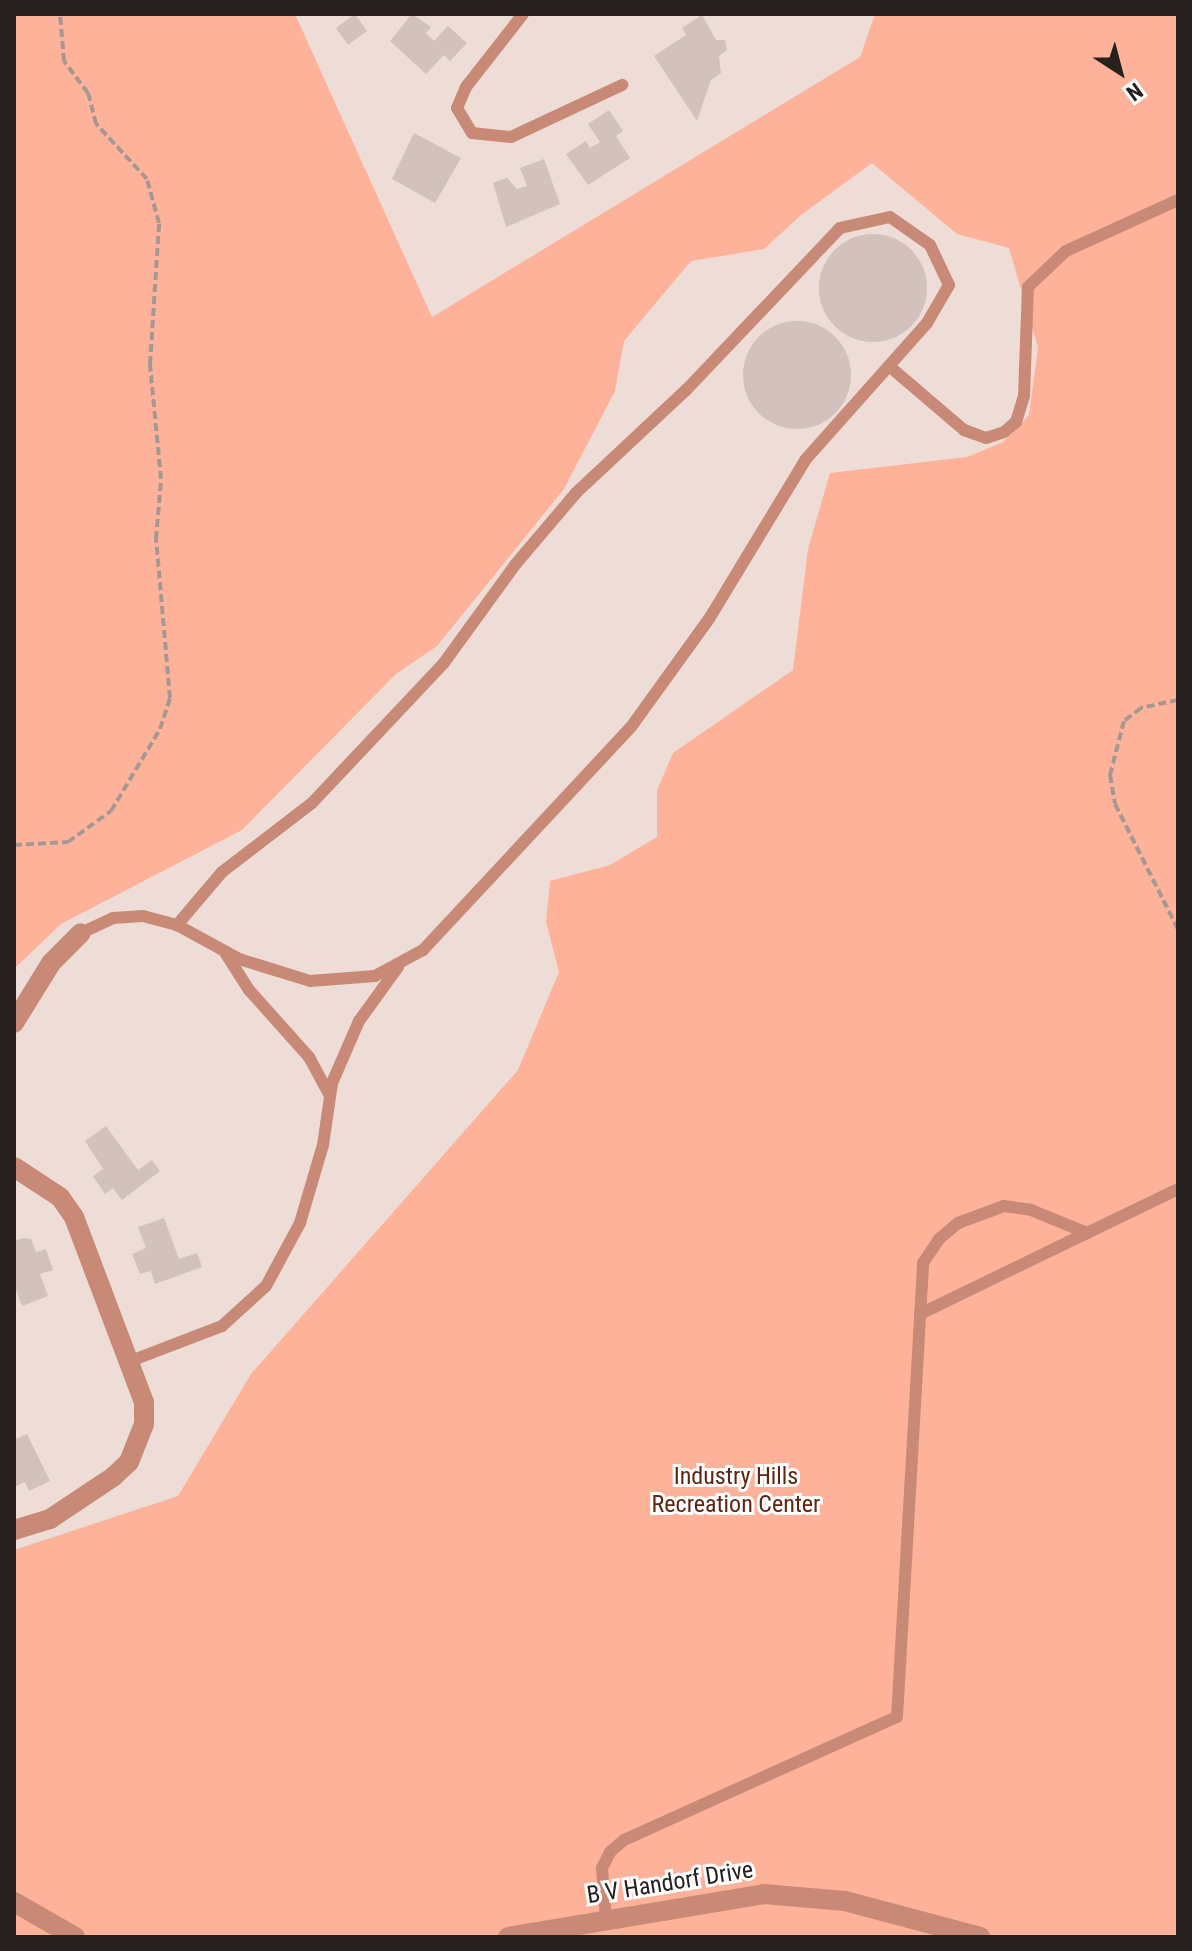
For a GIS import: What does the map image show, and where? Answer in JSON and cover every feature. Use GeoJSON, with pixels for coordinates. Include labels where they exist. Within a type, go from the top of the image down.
{"type":"FeatureCollection","features":[{"type":"Feature","properties":{"kind":"street"},"geometry":{"type":"LineString","coordinates":[[14,1023],[51,963],[81,933]]}},
{"type":"Feature","properties":{"kind":"street"},"geometry":{"type":"LineString","coordinates":[[14,1167],[60,1197],[74,1217],[144,1402],[144,1424],[129,1462],[50,1519],[14,1530]]}},
{"type":"Feature","properties":{"kind":"street","name":"B V Handorf Drive"},"geometry":{"type":"LineString","coordinates":[[508,1937],[606,1918],[764,1894],[845,1901],[980,1937]]}},
{"type":"Feature","properties":{"kind":"street"},"geometry":{"type":"LineString","coordinates":[[14,1902],[75,1937]]}},
{"type":"Feature","properties":{"kind":"lane"},"geometry":{"type":"LineString","coordinates":[[523,14],[457,108],[461,122],[472,133],[511,137],[622,85]]}},
{"type":"Feature","properties":{"kind":"lane"},"geometry":{"type":"LineString","coordinates":[[889,366],[964,430],[986,438],[1004,432],[1016,422],[1024,396],[1028,287],[1066,251],[1178,200]]}},
{"type":"Feature","properties":{"kind":"lane"},"geometry":{"type":"LineString","coordinates":[[81,933],[113,918],[143,916],[177,925],[224,950],[310,981],[375,976],[400,965],[455,921],[631,727],[709,619],[799,469],[927,323],[949,285],[930,245],[890,217],[840,228],[686,390],[576,493],[515,565],[443,664],[312,803],[222,872],[177,925]]}},
{"type":"Feature","properties":{"kind":"lane"},"geometry":{"type":"LineString","coordinates":[[224,950],[249,990],[309,1057],[330,1096]]}},
{"type":"Feature","properties":{"kind":"lane"},"geometry":{"type":"LineString","coordinates":[[128,1362],[222,1326],[266,1286],[300,1223],[323,1145],[330,1096],[359,1021],[400,965]]}},
{"type":"Feature","properties":{"kind":"lane"},"geometry":{"type":"LineString","coordinates":[[920,1314],[1178,1189]]}},
{"type":"Feature","properties":{"kind":"lane"},"geometry":{"type":"LineString","coordinates":[[606,1918],[602,1868],[610,1852],[624,1840],[897,1717],[923,1263],[939,1239],[958,1223],[1004,1206],[1031,1210],[1087,1233]]}},
{"type":"Feature","properties":{"kind":"path"},"geometry":{"type":"LineString","coordinates":[[14,845],[68,842],[111,811],[160,729],[170,698],[156,539],[161,479],[150,364],[159,223],[147,179],[96,124],[88,93],[64,61],[60,14]]}},
{"type":"Feature","properties":{"kind":"path"},"geometry":{"type":"LineString","coordinates":[[1178,700],[1141,708],[1124,721],[1110,775],[1115,804],[1178,929]]}},
{"type":"Feature","properties":{"kind":"green space","name":"Industry Hills Recreation Center"},"geometry":{"type":"Polygon","coordinates":[[[14,14],[295,14],[432,317],[860,57],[875,14],[1178,14],[1178,1937],[14,1937],[14,1550],[178,1496],[251,1374],[518,1070],[559,972],[546,922],[550,881],[610,865],[657,837],[657,790],[673,753],[793,670],[808,549],[830,473],[967,457],[1003,442],[1029,415],[1038,348],[1009,248],[957,234],[872,163],[801,215],[764,249],[691,261],[624,341],[615,391],[564,489],[437,646],[396,674],[242,830],[61,924],[14,969],[14,14]]]}},
{"type":"Feature","properties":{"kind":"building"},"geometry":{"type":"Polygon","coordinates":[[[355,14],[367,31],[348,45],[336,28],[355,14]]]}},
{"type":"Feature","properties":{"kind":"building"},"geometry":{"type":"Polygon","coordinates":[[[412,14],[431,27],[426,33],[434,41],[448,26],[467,43],[450,61],[444,55],[426,74],[390,41],[412,14]]]}},
{"type":"Feature","properties":{"kind":"building"},"geometry":{"type":"Polygon","coordinates":[[[702,15],[716,40],[725,40],[727,50],[719,56],[721,73],[711,80],[697,121],[654,56],[686,35],[682,28],[702,15]]]}},
{"type":"Feature","properties":{"kind":"building"},"geometry":{"type":"Polygon","coordinates":[[[609,110],[623,131],[616,136],[630,158],[588,185],[566,154],[586,141],[590,148],[600,142],[588,124],[609,110]]]}},
{"type":"Feature","properties":{"kind":"building"},"geometry":{"type":"Polygon","coordinates":[[[414,133],[461,158],[435,203],[392,179],[414,133]]]}},
{"type":"Feature","properties":{"kind":"building"},"geometry":{"type":"Polygon","coordinates":[[[544,159],[560,204],[506,227],[493,183],[507,178],[517,189],[527,186],[520,168],[544,159]]]}},
{"type":"Feature","properties":{"kind":"building"},"geometry":{"type":"Polygon","coordinates":[[[873,234],[894,238],[911,250],[923,267],[927,288],[923,309],[911,326],[894,338],[873,342],[852,338],[835,326],[823,309],[819,288],[823,267],[835,250],[852,238],[873,234]]]}},
{"type":"Feature","properties":{"kind":"building"},"geometry":{"type":"Polygon","coordinates":[[[797,321],[818,325],[835,337],[847,354],[851,375],[847,396],[835,413],[818,425],[797,429],[776,425],[759,413],[747,396],[743,375],[747,354],[759,337],[776,325],[797,321]]]}},
{"type":"Feature","properties":{"kind":"building"},"geometry":{"type":"Polygon","coordinates":[[[106,1126],[138,1170],[152,1160],[160,1171],[122,1200],[113,1188],[105,1194],[93,1176],[103,1169],[85,1141],[106,1126]]]}},
{"type":"Feature","properties":{"kind":"building"},"geometry":{"type":"Polygon","coordinates":[[[164,1218],[179,1259],[197,1253],[202,1267],[155,1284],[151,1271],[140,1274],[132,1254],[146,1248],[138,1227],[164,1218]]]}},
{"type":"Feature","properties":{"kind":"building"},"geometry":{"type":"Polygon","coordinates":[[[31,1239],[36,1252],[46,1249],[53,1270],[40,1274],[48,1296],[22,1306],[14,1285],[14,1241],[31,1239]]]}},
{"type":"Feature","properties":{"kind":"building"},"geometry":{"type":"Polygon","coordinates":[[[27,1434],[50,1481],[29,1491],[25,1482],[14,1487],[14,1440],[27,1434]]]}}]}
